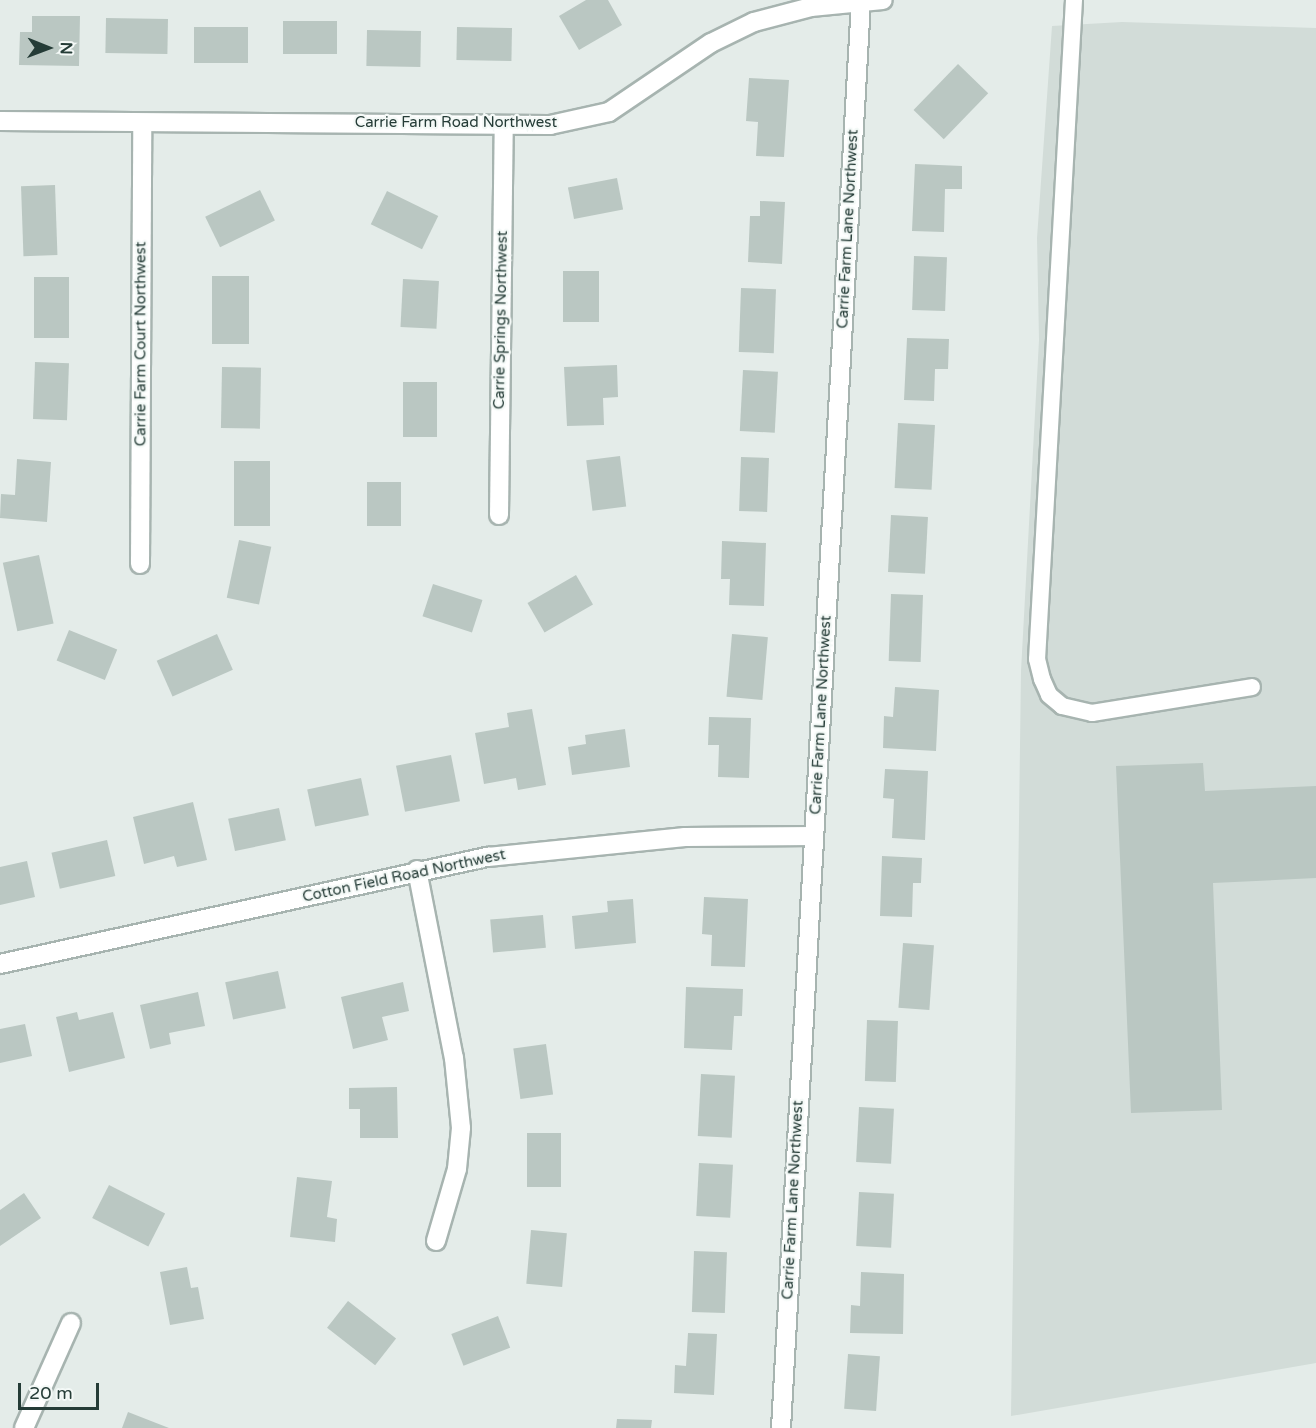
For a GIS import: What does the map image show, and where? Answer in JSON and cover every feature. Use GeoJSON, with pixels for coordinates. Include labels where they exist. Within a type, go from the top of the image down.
{"type":"FeatureCollection","features":[{"type":"Feature","properties":{"kind":"street","name":"Carrie Farm Road Northwest"},"geometry":{"type":"LineString","coordinates":[[0,122],[504,126],[590,118],[627,101],[711,43],[754,22],[811,7],[883,0]]}},
{"type":"Feature","properties":{"kind":"street","name":"Carrie Farm Lane Northwest"},"geometry":{"type":"LineString","coordinates":[[782,1428],[861,1]]}},
{"type":"Feature","properties":{"kind":"street","name":"Carrie Farm Court Northwest"},"geometry":{"type":"LineString","coordinates":[[140,564],[142,124]]}},
{"type":"Feature","properties":{"kind":"street","name":"Carrie Springs Northwest"},"geometry":{"type":"LineString","coordinates":[[498,515],[504,126]]}},
{"type":"Feature","properties":{"kind":"street","name":"Cotton Field Road Northwest"},"geometry":{"type":"LineString","coordinates":[[0,964],[417,870],[594,844],[696,837],[814,836]]}},
{"type":"Feature","properties":{"kind":"street"},"geometry":{"type":"LineString","coordinates":[[417,870],[454,1059],[461,1128],[455,1179],[436,1241]]}},
{"type":"Feature","properties":{"kind":"street"},"geometry":{"type":"LineString","coordinates":[[24,1428],[71,1323]]}},
{"type":"Feature","properties":{"kind":"lane"},"geometry":{"type":"LineString","coordinates":[[1074,0],[1037,659],[1042,679],[1049,695],[1062,706],[1092,713],[1252,687]]}},
{"type":"Feature","properties":{"kind":"shaded area"},"geometry":{"type":"Polygon","coordinates":[[[1122,22],[1316,28],[1316,1363],[1011,1416],[1021,671],[1039,340],[1037,238],[1052,26],[1122,22]]]}},
{"type":"Feature","properties":{"kind":"building"},"geometry":{"type":"Polygon","coordinates":[[[586,0],[608,0],[622,25],[579,50],[559,16],[586,0]]]}},
{"type":"Feature","properties":{"kind":"building"},"geometry":{"type":"Polygon","coordinates":[[[32,16],[80,16],[79,66],[19,65],[20,32],[32,32],[32,16]]]}},
{"type":"Feature","properties":{"kind":"building"},"geometry":{"type":"Polygon","coordinates":[[[106,18],[168,19],[167,54],[105,53],[106,18]]]}},
{"type":"Feature","properties":{"kind":"building"},"geometry":{"type":"Polygon","coordinates":[[[283,21],[337,21],[337,54],[283,54],[283,21]]]}},
{"type":"Feature","properties":{"kind":"building"},"geometry":{"type":"Polygon","coordinates":[[[194,27],[248,27],[248,63],[194,63],[194,27]]]}},
{"type":"Feature","properties":{"kind":"building"},"geometry":{"type":"Polygon","coordinates":[[[457,27],[512,28],[511,61],[456,60],[457,27]]]}},
{"type":"Feature","properties":{"kind":"building"},"geometry":{"type":"Polygon","coordinates":[[[367,30],[421,31],[420,67],[366,66],[367,30]]]}},
{"type":"Feature","properties":{"kind":"building"},"geometry":{"type":"Polygon","coordinates":[[[958,64],[988,93],[944,139],[914,110],[958,64]]]}},
{"type":"Feature","properties":{"kind":"building"},"geometry":{"type":"Polygon","coordinates":[[[749,78],[789,80],[784,157],[756,156],[758,122],[746,121],[749,78]]]}},
{"type":"Feature","properties":{"kind":"building"},"geometry":{"type":"Polygon","coordinates":[[[915,164],[962,166],[962,189],[945,189],[944,232],[912,231],[915,164]]]}},
{"type":"Feature","properties":{"kind":"building"},"geometry":{"type":"Polygon","coordinates":[[[617,178],[623,209],[574,219],[568,188],[617,178]]]}},
{"type":"Feature","properties":{"kind":"building"},"geometry":{"type":"Polygon","coordinates":[[[55,185],[57,255],[23,256],[21,186],[55,185]]]}},
{"type":"Feature","properties":{"kind":"building"},"geometry":{"type":"Polygon","coordinates":[[[260,190],[275,221],[220,247],[205,217],[260,190]]]}},
{"type":"Feature","properties":{"kind":"building"},"geometry":{"type":"Polygon","coordinates":[[[387,191],[438,216],[422,249],[371,224],[387,191]]]}},
{"type":"Feature","properties":{"kind":"building"},"geometry":{"type":"Polygon","coordinates":[[[760,201],[785,202],[782,264],[748,262],[750,216],[760,216],[760,201]]]}},
{"type":"Feature","properties":{"kind":"building"},"geometry":{"type":"Polygon","coordinates":[[[914,256],[947,257],[945,311],[912,310],[914,256]]]}},
{"type":"Feature","properties":{"kind":"building"},"geometry":{"type":"Polygon","coordinates":[[[563,271],[599,271],[599,322],[563,322],[563,271]]]}},
{"type":"Feature","properties":{"kind":"building"},"geometry":{"type":"Polygon","coordinates":[[[212,276],[249,276],[249,344],[212,344],[212,276]]]}},
{"type":"Feature","properties":{"kind":"building"},"geometry":{"type":"Polygon","coordinates":[[[34,277],[69,277],[69,338],[34,338],[34,277]]]}},
{"type":"Feature","properties":{"kind":"building"},"geometry":{"type":"Polygon","coordinates":[[[403,279],[439,281],[436,329],[400,327],[403,279]]]}},
{"type":"Feature","properties":{"kind":"building"},"geometry":{"type":"Polygon","coordinates":[[[741,288],[776,289],[774,353],[739,352],[741,288]]]}},
{"type":"Feature","properties":{"kind":"building"},"geometry":{"type":"Polygon","coordinates":[[[907,338],[949,339],[948,369],[935,369],[934,401],[904,400],[907,338]]]}},
{"type":"Feature","properties":{"kind":"building"},"geometry":{"type":"Polygon","coordinates":[[[35,362],[69,363],[67,420],[33,419],[35,362]]]}},
{"type":"Feature","properties":{"kind":"building"},"geometry":{"type":"Polygon","coordinates":[[[617,365],[618,397],[603,398],[604,425],[567,426],[564,367],[617,365]]]}},
{"type":"Feature","properties":{"kind":"building"},"geometry":{"type":"Polygon","coordinates":[[[222,367],[261,368],[260,429],[221,428],[222,367]]]}},
{"type":"Feature","properties":{"kind":"building"},"geometry":{"type":"Polygon","coordinates":[[[743,370],[778,372],[775,433],[740,431],[743,370]]]}},
{"type":"Feature","properties":{"kind":"building"},"geometry":{"type":"Polygon","coordinates":[[[403,382],[437,382],[437,437],[403,437],[403,382]]]}},
{"type":"Feature","properties":{"kind":"building"},"geometry":{"type":"Polygon","coordinates":[[[898,423],[935,425],[932,490],[895,488],[898,423]]]}},
{"type":"Feature","properties":{"kind":"building"},"geometry":{"type":"Polygon","coordinates":[[[620,456],[626,507],[592,511],[586,460],[620,456]]]}},
{"type":"Feature","properties":{"kind":"building"},"geometry":{"type":"Polygon","coordinates":[[[741,457],[769,458],[767,512],[739,511],[741,457]]]}},
{"type":"Feature","properties":{"kind":"building"},"geometry":{"type":"Polygon","coordinates":[[[17,459],[51,462],[47,522],[0,518],[1,494],[15,495],[17,459]]]}},
{"type":"Feature","properties":{"kind":"building"},"geometry":{"type":"Polygon","coordinates":[[[234,461],[270,461],[270,526],[234,526],[234,461]]]}},
{"type":"Feature","properties":{"kind":"building"},"geometry":{"type":"Polygon","coordinates":[[[367,482],[401,482],[401,526],[367,526],[367,482]]]}},
{"type":"Feature","properties":{"kind":"building"},"geometry":{"type":"Polygon","coordinates":[[[891,515],[928,517],[925,574],[888,572],[891,515]]]}},
{"type":"Feature","properties":{"kind":"building"},"geometry":{"type":"Polygon","coordinates":[[[239,540],[271,547],[259,605],[227,598],[239,540]]]}},
{"type":"Feature","properties":{"kind":"building"},"geometry":{"type":"Polygon","coordinates":[[[722,541],[766,543],[764,606],[729,605],[730,579],[721,579],[722,541]]]}},
{"type":"Feature","properties":{"kind":"building"},"geometry":{"type":"Polygon","coordinates":[[[39,555],[54,623],[17,631],[3,563],[39,555]]]}},
{"type":"Feature","properties":{"kind":"building"},"geometry":{"type":"Polygon","coordinates":[[[576,575],[593,604],[545,632],[528,603],[576,575]]]}},
{"type":"Feature","properties":{"kind":"building"},"geometry":{"type":"Polygon","coordinates":[[[433,584],[482,600],[472,632],[422,616],[433,584]]]}},
{"type":"Feature","properties":{"kind":"building"},"geometry":{"type":"Polygon","coordinates":[[[891,594],[923,595],[921,662],[889,661],[891,594]]]}},
{"type":"Feature","properties":{"kind":"building"},"geometry":{"type":"Polygon","coordinates":[[[69,630],[117,649],[105,680],[57,661],[69,630]]]}},
{"type":"Feature","properties":{"kind":"building"},"geometry":{"type":"Polygon","coordinates":[[[217,634],[233,670],[173,696],[157,661],[217,634]]]}},
{"type":"Feature","properties":{"kind":"building"},"geometry":{"type":"Polygon","coordinates":[[[732,634],[768,637],[762,700],[727,697],[732,634]]]}},
{"type":"Feature","properties":{"kind":"building"},"geometry":{"type":"Polygon","coordinates":[[[895,687],[939,690],[936,751],[883,748],[884,716],[893,717],[895,687]]]}},
{"type":"Feature","properties":{"kind":"building"},"geometry":{"type":"Polygon","coordinates":[[[532,709],[546,785],[518,790],[516,778],[484,784],[475,733],[509,727],[507,713],[532,709]]]}},
{"type":"Feature","properties":{"kind":"building"},"geometry":{"type":"Polygon","coordinates":[[[709,717],[751,718],[749,778],[718,777],[719,745],[708,745],[709,717]]]}},
{"type":"Feature","properties":{"kind":"building"},"geometry":{"type":"Polygon","coordinates":[[[625,729],[630,767],[572,775],[568,747],[586,744],[585,735],[625,729]]]}},
{"type":"Feature","properties":{"kind":"building"},"geometry":{"type":"Polygon","coordinates":[[[451,755],[460,801],[405,812],[396,766],[451,755]]]}},
{"type":"Feature","properties":{"kind":"building"},"geometry":{"type":"Polygon","coordinates":[[[1203,763],[1205,791],[1316,786],[1316,878],[1213,883],[1222,1110],[1131,1113],[1116,766],[1203,763]]]}},
{"type":"Feature","properties":{"kind":"building"},"geometry":{"type":"Polygon","coordinates":[[[885,769],[928,771],[925,840],[892,838],[894,799],[883,798],[885,769]]]}},
{"type":"Feature","properties":{"kind":"building"},"geometry":{"type":"Polygon","coordinates":[[[361,778],[369,815],[315,827],[307,789],[361,778]]]}},
{"type":"Feature","properties":{"kind":"building"},"geometry":{"type":"Polygon","coordinates":[[[193,802],[207,860],[177,867],[174,856],[144,864],[133,817],[193,802]]]}},
{"type":"Feature","properties":{"kind":"building"},"geometry":{"type":"Polygon","coordinates":[[[279,808],[286,840],[235,851],[228,819],[279,808]]]}},
{"type":"Feature","properties":{"kind":"building"},"geometry":{"type":"Polygon","coordinates":[[[107,840],[115,876],[60,889],[51,853],[107,840]]]}},
{"type":"Feature","properties":{"kind":"building"},"geometry":{"type":"Polygon","coordinates":[[[882,856],[922,858],[921,883],[913,883],[912,917],[880,916],[882,856]]]}},
{"type":"Feature","properties":{"kind":"building"},"geometry":{"type":"Polygon","coordinates":[[[27,861],[35,897],[0,905],[0,867],[27,861]]]}},
{"type":"Feature","properties":{"kind":"building"},"geometry":{"type":"Polygon","coordinates":[[[704,897],[748,899],[745,967],[711,966],[712,935],[702,934],[704,897]]]}},
{"type":"Feature","properties":{"kind":"building"},"geometry":{"type":"Polygon","coordinates":[[[633,899],[636,943],[575,949],[572,916],[608,912],[607,901],[633,899]]]}},
{"type":"Feature","properties":{"kind":"building"},"geometry":{"type":"Polygon","coordinates":[[[543,915],[546,948],[493,952],[490,920],[543,915]]]}},
{"type":"Feature","properties":{"kind":"building"},"geometry":{"type":"Polygon","coordinates":[[[903,943],[934,945],[929,1010],[898,1008],[903,943]]]}},
{"type":"Feature","properties":{"kind":"building"},"geometry":{"type":"Polygon","coordinates":[[[278,971],[286,1008],[233,1019],[225,982],[278,971]]]}},
{"type":"Feature","properties":{"kind":"building"},"geometry":{"type":"Polygon","coordinates":[[[403,982],[409,1011],[382,1017],[388,1040],[353,1049],[341,997],[403,982]]]}},
{"type":"Feature","properties":{"kind":"building"},"geometry":{"type":"Polygon","coordinates":[[[686,987],[743,989],[742,1016],[734,1016],[732,1050],[684,1048],[686,987]]]}},
{"type":"Feature","properties":{"kind":"building"},"geometry":{"type":"Polygon","coordinates":[[[198,992],[205,1026],[169,1033],[171,1044],[150,1049],[140,1005],[198,992]]]}},
{"type":"Feature","properties":{"kind":"building"},"geometry":{"type":"Polygon","coordinates":[[[77,1012],[79,1020],[113,1012],[125,1058],[69,1072],[56,1017],[77,1012]]]}},
{"type":"Feature","properties":{"kind":"building"},"geometry":{"type":"Polygon","coordinates":[[[867,1020],[898,1021],[896,1082],[865,1081],[867,1020]]]}},
{"type":"Feature","properties":{"kind":"building"},"geometry":{"type":"Polygon","coordinates":[[[25,1024],[32,1056],[0,1063],[0,1029],[25,1024]]]}},
{"type":"Feature","properties":{"kind":"building"},"geometry":{"type":"Polygon","coordinates":[[[546,1044],[553,1095],[520,1099],[513,1049],[546,1044]]]}},
{"type":"Feature","properties":{"kind":"building"},"geometry":{"type":"Polygon","coordinates":[[[701,1074],[735,1076],[732,1138],[698,1136],[701,1074]]]}},
{"type":"Feature","properties":{"kind":"building"},"geometry":{"type":"Polygon","coordinates":[[[397,1087],[398,1138],[360,1138],[360,1109],[349,1109],[349,1088],[397,1087]]]}},
{"type":"Feature","properties":{"kind":"building"},"geometry":{"type":"Polygon","coordinates":[[[859,1107],[894,1109],[891,1164],[856,1162],[859,1107]]]}},
{"type":"Feature","properties":{"kind":"building"},"geometry":{"type":"Polygon","coordinates":[[[527,1133],[561,1133],[561,1187],[527,1187],[527,1133]]]}},
{"type":"Feature","properties":{"kind":"building"},"geometry":{"type":"Polygon","coordinates":[[[699,1163],[733,1165],[730,1218],[696,1216],[699,1163]]]}},
{"type":"Feature","properties":{"kind":"building"},"geometry":{"type":"Polygon","coordinates":[[[297,1177],[332,1181],[327,1217],[337,1219],[335,1242],[290,1237],[297,1177]]]}},
{"type":"Feature","properties":{"kind":"building"},"geometry":{"type":"Polygon","coordinates":[[[109,1185],[165,1214],[148,1247],[92,1218],[109,1185]]]}},
{"type":"Feature","properties":{"kind":"building"},"geometry":{"type":"Polygon","coordinates":[[[859,1192],[894,1194],[891,1248],[856,1246],[859,1192]]]}},
{"type":"Feature","properties":{"kind":"building"},"geometry":{"type":"Polygon","coordinates":[[[24,1193],[41,1218],[0,1246],[0,1210],[24,1193]]]}},
{"type":"Feature","properties":{"kind":"building"},"geometry":{"type":"Polygon","coordinates":[[[531,1230],[567,1233],[562,1287],[526,1284],[531,1230]]]}},
{"type":"Feature","properties":{"kind":"building"},"geometry":{"type":"Polygon","coordinates":[[[694,1251],[727,1252],[725,1313],[692,1312],[694,1251]]]}},
{"type":"Feature","properties":{"kind":"building"},"geometry":{"type":"Polygon","coordinates":[[[187,1267],[191,1288],[198,1287],[204,1319],[170,1325],[160,1272],[187,1267]]]}},
{"type":"Feature","properties":{"kind":"building"},"geometry":{"type":"Polygon","coordinates":[[[861,1272],[904,1274],[903,1334],[850,1333],[851,1305],[860,1306],[861,1272]]]}},
{"type":"Feature","properties":{"kind":"building"},"geometry":{"type":"Polygon","coordinates":[[[348,1301],[396,1339],[375,1365],[327,1328],[348,1301]]]}},
{"type":"Feature","properties":{"kind":"building"},"geometry":{"type":"Polygon","coordinates":[[[498,1316],[510,1348],[464,1366],[451,1334],[498,1316]]]}},
{"type":"Feature","properties":{"kind":"building"},"geometry":{"type":"Polygon","coordinates":[[[688,1333],[717,1334],[714,1395],[674,1393],[675,1365],[686,1366],[688,1333]]]}},
{"type":"Feature","properties":{"kind":"building"},"geometry":{"type":"Polygon","coordinates":[[[848,1354],[880,1356],[876,1411],[844,1409],[848,1354]]]}},
{"type":"Feature","properties":{"kind":"building"},"geometry":{"type":"Polygon","coordinates":[[[128,1412],[169,1428],[122,1428],[128,1412]]]}},
{"type":"Feature","properties":{"kind":"building"},"geometry":{"type":"Polygon","coordinates":[[[617,1419],[652,1420],[651,1428],[616,1428],[617,1419]]]}}]}
